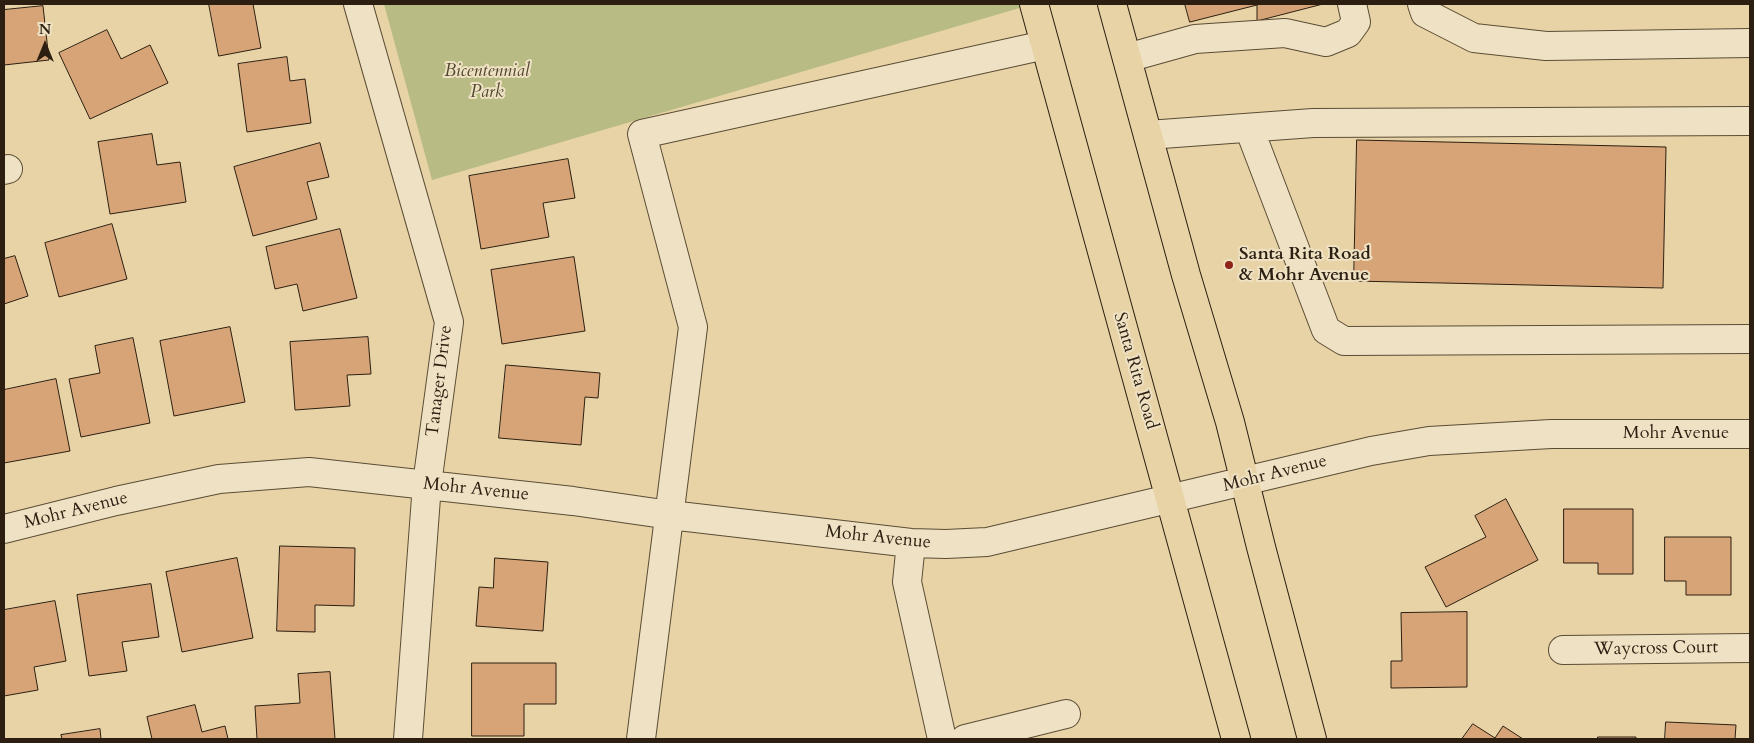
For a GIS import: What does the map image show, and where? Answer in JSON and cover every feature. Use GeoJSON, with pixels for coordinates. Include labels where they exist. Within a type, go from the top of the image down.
{"type":"FeatureCollection","features":[{"type":"Feature","properties":{"kind":"main road","name":"Santa Rita Road"},"geometry":{"type":"LineString","coordinates":[[1034,4],[1236,739]]}},
{"type":"Feature","properties":{"kind":"main road"},"geometry":{"type":"LineString","coordinates":[[1112,4],[1186,274],[1230,422],[1312,739]]}},
{"type":"Feature","properties":{"kind":"street","name":"Tanager Drive"},"geometry":{"type":"LineString","coordinates":[[358,4],[449,322],[427,484],[408,739]]}},
{"type":"Feature","properties":{"kind":"street"},"geometry":{"type":"LineString","coordinates":[[1127,58],[1195,39],[1285,33],[1326,42],[1348,33],[1356,22],[1352,4]]}},
{"type":"Feature","properties":{"kind":"street"},"geometry":{"type":"LineString","coordinates":[[1422,4],[1425,13],[1474,38],[1546,46],[1750,43]]}},
{"type":"Feature","properties":{"kind":"street"},"geometry":{"type":"LineString","coordinates":[[641,739],[692,327],[642,134],[1045,45]]}},
{"type":"Feature","properties":{"kind":"street"},"geometry":{"type":"LineString","coordinates":[[1148,135],[1313,123],[1750,122]]}},
{"type":"Feature","properties":{"kind":"street"},"geometry":{"type":"LineString","coordinates":[[1249,128],[1326,330],[1344,341],[1750,339]]}},
{"type":"Feature","properties":{"kind":"street","name":"Mohr Avenue"},"geometry":{"type":"LineString","coordinates":[[4,529],[116,501],[219,479],[309,472],[573,501],[670,515],[911,543],[987,542],[1370,451],[1429,441],[1551,434],[1750,434]]}},
{"type":"Feature","properties":{"kind":"street"},"geometry":{"type":"LineString","coordinates":[[911,543],[907,582],[942,739]]}},
{"type":"Feature","properties":{"kind":"street","name":"Waycross Court"},"geometry":{"type":"LineString","coordinates":[[1563,650],[1750,648]]}},
{"type":"Feature","properties":{"kind":"street"},"geometry":{"type":"LineString","coordinates":[[965,739],[1066,714]]}},
{"type":"Feature","properties":{"kind":"green space","name":"Bicentennial Park"},"geometry":{"type":"Polygon","coordinates":[[[384,4],[1022,4],[1023,7],[432,180],[384,4]]]}},
{"type":"Feature","properties":{"kind":"building"},"geometry":{"type":"Polygon","coordinates":[[[209,4],[253,4],[261,48],[219,56],[209,4]]]}},
{"type":"Feature","properties":{"kind":"building"},"geometry":{"type":"Polygon","coordinates":[[[1185,4],[1323,4],[1257,21],[1257,5],[1190,22],[1185,4]]]}},
{"type":"Feature","properties":{"kind":"building"},"geometry":{"type":"Polygon","coordinates":[[[43,6],[49,60],[4,65],[4,10],[43,6]]]}},
{"type":"Feature","properties":{"kind":"building"},"geometry":{"type":"Polygon","coordinates":[[[107,30],[121,59],[150,45],[168,83],[90,119],[59,53],[107,30]]]}},
{"type":"Feature","properties":{"kind":"building"},"geometry":{"type":"Polygon","coordinates":[[[287,57],[290,81],[305,79],[311,123],[247,132],[238,64],[287,57]]]}},
{"type":"Feature","properties":{"kind":"building"},"geometry":{"type":"Polygon","coordinates":[[[152,134],[157,165],[180,162],[186,202],[110,214],[98,142],[152,134]]]}},
{"type":"Feature","properties":{"kind":"building"},"geometry":{"type":"Polygon","coordinates":[[[1357,140],[1666,147],[1663,288],[1354,281],[1357,140]]]}},
{"type":"Feature","properties":{"kind":"building"},"geometry":{"type":"Polygon","coordinates":[[[320,143],[329,177],[307,182],[317,219],[253,236],[234,167],[320,143]]]}},
{"type":"Feature","properties":{"kind":"building"},"geometry":{"type":"Polygon","coordinates":[[[568,159],[575,198],[543,203],[549,237],[481,249],[469,176],[568,159]]]}},
{"type":"Feature","properties":{"kind":"building"},"geometry":{"type":"Polygon","coordinates":[[[112,224],[127,279],[59,297],[45,243],[112,224]]]}},
{"type":"Feature","properties":{"kind":"building"},"geometry":{"type":"Polygon","coordinates":[[[340,229],[357,298],[303,311],[297,284],[275,289],[266,247],[340,229]]]}},
{"type":"Feature","properties":{"kind":"building"},"geometry":{"type":"Polygon","coordinates":[[[15,256],[28,296],[4,304],[4,259],[15,256]]]}},
{"type":"Feature","properties":{"kind":"building"},"geometry":{"type":"Polygon","coordinates":[[[574,257],[585,331],[502,344],[491,270],[574,257]]]}},
{"type":"Feature","properties":{"kind":"building"},"geometry":{"type":"Polygon","coordinates":[[[230,327],[245,402],[174,416],[160,341],[230,327]]]}},
{"type":"Feature","properties":{"kind":"building"},"geometry":{"type":"Polygon","coordinates":[[[368,337],[371,374],[347,375],[350,406],[295,410],[290,342],[368,337]]]}},
{"type":"Feature","properties":{"kind":"building"},"geometry":{"type":"Polygon","coordinates":[[[133,338],[150,423],[81,437],[69,379],[100,373],[95,346],[133,338]]]}},
{"type":"Feature","properties":{"kind":"building"},"geometry":{"type":"Polygon","coordinates":[[[506,365],[600,373],[598,398],[585,397],[581,445],[499,438],[506,365]]]}},
{"type":"Feature","properties":{"kind":"building"},"geometry":{"type":"Polygon","coordinates":[[[56,379],[70,451],[4,463],[4,390],[56,379]]]}},
{"type":"Feature","properties":{"kind":"building"},"geometry":{"type":"Polygon","coordinates":[[[1506,499],[1538,560],[1446,607],[1425,567],[1486,537],[1475,516],[1506,499]]]}},
{"type":"Feature","properties":{"kind":"building"},"geometry":{"type":"Polygon","coordinates":[[[1564,509],[1633,509],[1633,574],[1598,574],[1598,563],[1564,563],[1564,509]]]}},
{"type":"Feature","properties":{"kind":"building"},"geometry":{"type":"Polygon","coordinates":[[[1665,537],[1731,537],[1731,595],[1686,595],[1686,581],[1665,581],[1665,537]]]}},
{"type":"Feature","properties":{"kind":"building"},"geometry":{"type":"Polygon","coordinates":[[[280,546],[355,548],[354,606],[315,605],[315,632],[277,631],[280,546]]]}},
{"type":"Feature","properties":{"kind":"building"},"geometry":{"type":"Polygon","coordinates":[[[237,558],[253,638],[182,652],[166,572],[237,558]]]}},
{"type":"Feature","properties":{"kind":"building"},"geometry":{"type":"Polygon","coordinates":[[[495,558],[548,562],[543,631],[476,626],[479,587],[493,588],[495,558]]]}},
{"type":"Feature","properties":{"kind":"building"},"geometry":{"type":"Polygon","coordinates":[[[151,584],[159,637],[122,642],[127,671],[89,676],[77,595],[151,584]]]}},
{"type":"Feature","properties":{"kind":"building"},"geometry":{"type":"Polygon","coordinates":[[[55,601],[66,661],[34,667],[38,690],[4,696],[4,610],[55,601]]]}},
{"type":"Feature","properties":{"kind":"building"},"geometry":{"type":"Polygon","coordinates":[[[1467,612],[1467,687],[1391,688],[1391,661],[1402,661],[1401,613],[1467,612]]]}},
{"type":"Feature","properties":{"kind":"building"},"geometry":{"type":"Polygon","coordinates":[[[472,663],[556,663],[556,704],[524,704],[524,736],[472,736],[472,663]]]}},
{"type":"Feature","properties":{"kind":"building"},"geometry":{"type":"Polygon","coordinates":[[[330,672],[335,739],[257,739],[255,706],[300,703],[298,674],[330,672]]]}},
{"type":"Feature","properties":{"kind":"building"},"geometry":{"type":"Polygon","coordinates":[[[195,705],[202,732],[225,726],[228,739],[152,739],[147,717],[195,705]]]}},
{"type":"Feature","properties":{"kind":"building"},"geometry":{"type":"Polygon","coordinates":[[[1666,722],[1736,725],[1735,739],[1665,739],[1666,722]]]}},
{"type":"Feature","properties":{"kind":"building"},"geometry":{"type":"Polygon","coordinates":[[[1473,724],[1495,738],[1503,726],[1523,739],[1462,739],[1473,724]]]}},
{"type":"Feature","properties":{"kind":"building"},"geometry":{"type":"Polygon","coordinates":[[[100,729],[101,739],[62,739],[61,735],[100,729]]]}},
{"type":"Feature","properties":{"kind":"building"},"geometry":{"type":"Polygon","coordinates":[[[1598,737],[1636,737],[1636,739],[1598,739],[1598,737]]]}},
{"type":"Feature","properties":{"kind":"place","name":"Santa Rita Road & Mohr Avenue"},"geometry":{"type":"Point","coordinates":[1229,265]}}]}
